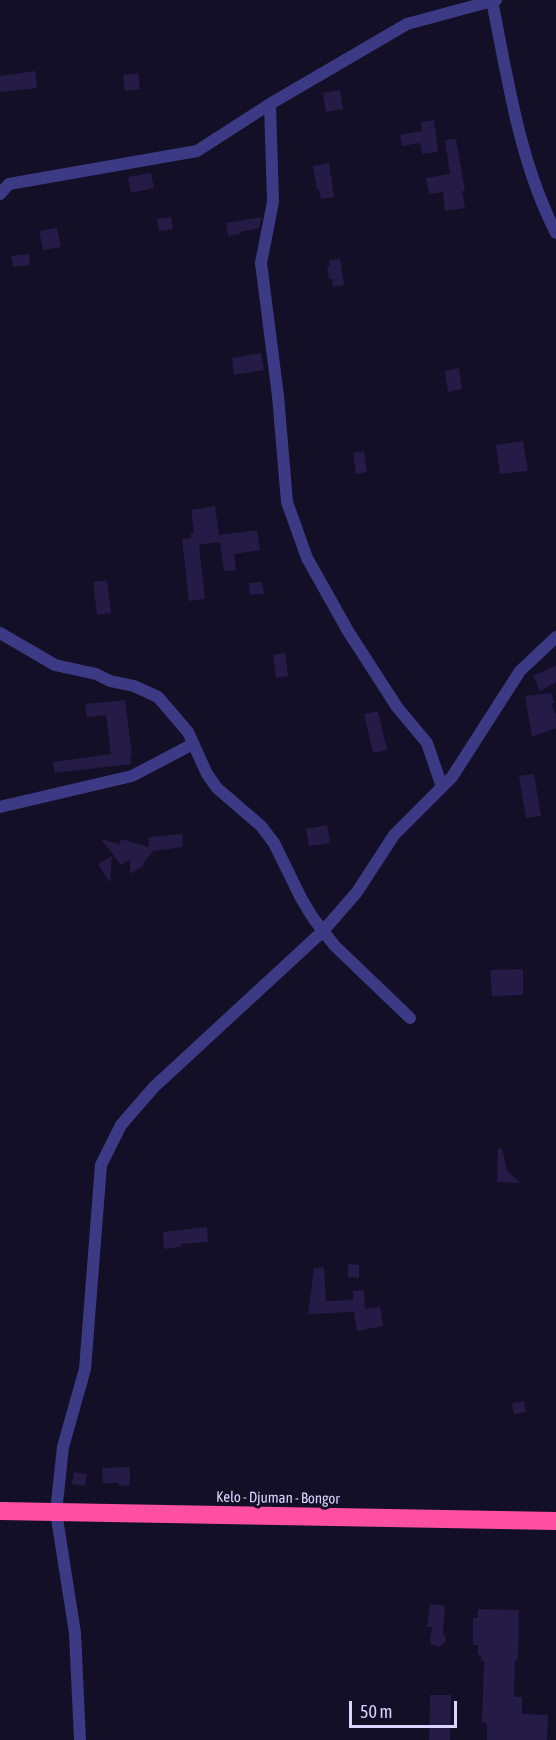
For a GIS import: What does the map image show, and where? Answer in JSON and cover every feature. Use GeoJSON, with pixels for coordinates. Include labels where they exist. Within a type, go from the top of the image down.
{"type":"FeatureCollection","features":[{"type":"Feature","properties":{"kind":"highway","name":"Kelo - Djuman - Bongor"},"geometry":{"type":"LineString","coordinates":[[0,1511],[556,1521]]}},
{"type":"Feature","properties":{"kind":"street"},"geometry":{"type":"LineString","coordinates":[[0,194],[9,184],[197,150],[270,104],[407,24],[494,0],[519,132],[542,205],[556,232]]}},
{"type":"Feature","properties":{"kind":"street"},"geometry":{"type":"LineString","coordinates":[[270,104],[273,202],[261,263],[278,396],[287,502],[307,558],[348,631],[397,707],[427,743],[442,787]]}},
{"type":"Feature","properties":{"kind":"street"},"geometry":{"type":"LineString","coordinates":[[0,633],[55,664],[134,686],[158,697],[188,732],[207,774],[217,788],[261,826],[274,843],[301,898],[323,931],[335,946],[410,1018]]}},
{"type":"Feature","properties":{"kind":"street"},"geometry":{"type":"LineString","coordinates":[[80,1740],[75,1633],[56,1512],[63,1446],[85,1369],[101,1164],[121,1125],[154,1086],[323,931],[357,892],[394,835],[452,777],[520,671],[556,637]]}},
{"type":"Feature","properties":{"kind":"street"},"geometry":{"type":"LineString","coordinates":[[0,807],[132,776],[193,744]]}},
{"type":"Feature","properties":{"kind":"building"},"geometry":{"type":"Polygon","coordinates":[[[35,71],[37,88],[0,92],[0,76],[35,71]]]}},
{"type":"Feature","properties":{"kind":"building"},"geometry":{"type":"Polygon","coordinates":[[[138,73],[140,89],[125,91],[123,75],[138,73]]]}},
{"type":"Feature","properties":{"kind":"building"},"geometry":{"type":"Polygon","coordinates":[[[340,90],[343,109],[326,112],[323,93],[340,90]]]}},
{"type":"Feature","properties":{"kind":"building"},"geometry":{"type":"Polygon","coordinates":[[[434,120],[438,152],[422,154],[420,143],[402,146],[400,135],[422,131],[421,122],[434,120]]]}},
{"type":"Feature","properties":{"kind":"building"},"geometry":{"type":"Polygon","coordinates":[[[456,139],[465,191],[462,191],[465,208],[445,211],[443,192],[429,194],[426,178],[450,174],[445,140],[456,139]]]}},
{"type":"Feature","properties":{"kind":"building"},"geometry":{"type":"Polygon","coordinates":[[[329,163],[334,197],[321,199],[313,166],[329,163]]]}},
{"type":"Feature","properties":{"kind":"building"},"geometry":{"type":"Polygon","coordinates":[[[151,173],[154,188],[131,193],[128,177],[151,173]]]}},
{"type":"Feature","properties":{"kind":"building"},"geometry":{"type":"Polygon","coordinates":[[[171,217],[173,229],[159,231],[157,219],[171,217]]]}},
{"type":"Feature","properties":{"kind":"building"},"geometry":{"type":"Polygon","coordinates":[[[262,217],[259,228],[228,236],[226,223],[262,217]]]}},
{"type":"Feature","properties":{"kind":"building"},"geometry":{"type":"Polygon","coordinates":[[[57,228],[61,247],[43,250],[39,231],[57,228]]]}},
{"type":"Feature","properties":{"kind":"building"},"geometry":{"type":"Polygon","coordinates":[[[29,254],[30,265],[13,267],[11,256],[29,254]]]}},
{"type":"Feature","properties":{"kind":"building"},"geometry":{"type":"Polygon","coordinates":[[[340,259],[344,285],[333,287],[327,266],[330,266],[329,260],[340,259]]]}},
{"type":"Feature","properties":{"kind":"building"},"geometry":{"type":"Polygon","coordinates":[[[261,353],[264,370],[234,375],[232,358],[261,353]]]}},
{"type":"Feature","properties":{"kind":"building"},"geometry":{"type":"Polygon","coordinates":[[[459,368],[462,389],[448,392],[445,371],[459,368]]]}},
{"type":"Feature","properties":{"kind":"building"},"geometry":{"type":"Polygon","coordinates":[[[523,441],[528,471],[500,474],[496,445],[523,441]]]}},
{"type":"Feature","properties":{"kind":"building"},"geometry":{"type":"Polygon","coordinates":[[[364,451],[367,472],[356,474],[353,453],[364,451]]]}},
{"type":"Feature","properties":{"kind":"building"},"geometry":{"type":"Polygon","coordinates":[[[215,506],[220,542],[199,545],[205,599],[189,601],[182,539],[191,538],[191,533],[194,533],[191,510],[215,506]]]}},
{"type":"Feature","properties":{"kind":"building"},"geometry":{"type":"Polygon","coordinates":[[[257,530],[260,550],[234,554],[236,570],[224,571],[219,535],[257,530]]]}},
{"type":"Feature","properties":{"kind":"building"},"geometry":{"type":"Polygon","coordinates":[[[107,580],[111,613],[97,615],[93,582],[107,580]]]}},
{"type":"Feature","properties":{"kind":"building"},"geometry":{"type":"Polygon","coordinates":[[[262,582],[264,594],[250,595],[249,583],[262,582]]]}},
{"type":"Feature","properties":{"kind":"building"},"geometry":{"type":"Polygon","coordinates":[[[285,653],[288,676],[276,678],[273,655],[285,653]]]}},
{"type":"Feature","properties":{"kind":"building"},"geometry":{"type":"Polygon","coordinates":[[[556,665],[556,682],[540,691],[533,676],[556,665]]]}},
{"type":"Feature","properties":{"kind":"building"},"geometry":{"type":"Polygon","coordinates":[[[551,693],[554,703],[551,703],[556,715],[556,728],[532,737],[525,696],[551,693]]]}},
{"type":"Feature","properties":{"kind":"building"},"geometry":{"type":"Polygon","coordinates":[[[125,700],[132,754],[130,754],[131,764],[55,773],[53,762],[111,754],[106,715],[87,717],[85,704],[125,700]]]}},
{"type":"Feature","properties":{"kind":"building"},"geometry":{"type":"Polygon","coordinates":[[[378,711],[387,750],[373,753],[364,714],[378,711]]]}},
{"type":"Feature","properties":{"kind":"building"},"geometry":{"type":"Polygon","coordinates":[[[534,774],[541,816],[526,818],[519,776],[534,774]]]}},
{"type":"Feature","properties":{"kind":"building"},"geometry":{"type":"Polygon","coordinates":[[[327,825],[330,843],[309,846],[306,829],[327,825]]]}},
{"type":"Feature","properties":{"kind":"building"},"geometry":{"type":"Polygon","coordinates":[[[182,834],[183,847],[153,851],[143,866],[130,874],[130,860],[121,865],[101,839],[119,844],[121,839],[149,847],[148,837],[182,834]]]}},
{"type":"Feature","properties":{"kind":"building"},"geometry":{"type":"Polygon","coordinates":[[[112,856],[110,883],[98,864],[112,856]]]}},
{"type":"Feature","properties":{"kind":"building"},"geometry":{"type":"Polygon","coordinates":[[[523,969],[523,995],[492,996],[490,970],[523,969]]]}},
{"type":"Feature","properties":{"kind":"building"},"geometry":{"type":"Polygon","coordinates":[[[502,1148],[507,1171],[521,1183],[497,1182],[498,1149],[502,1148]]]}},
{"type":"Feature","properties":{"kind":"building"},"geometry":{"type":"Polygon","coordinates":[[[207,1227],[208,1242],[181,1244],[182,1247],[164,1249],[163,1232],[207,1227]]]}},
{"type":"Feature","properties":{"kind":"building"},"geometry":{"type":"Polygon","coordinates":[[[348,1264],[359,1265],[359,1278],[348,1277],[348,1264]]]}},
{"type":"Feature","properties":{"kind":"building"},"geometry":{"type":"Polygon","coordinates":[[[324,1267],[326,1301],[353,1300],[353,1291],[364,1290],[365,1309],[380,1307],[383,1326],[357,1331],[354,1312],[308,1314],[314,1268],[324,1267]]]}},
{"type":"Feature","properties":{"kind":"building"},"geometry":{"type":"Polygon","coordinates":[[[524,1401],[526,1412],[514,1414],[512,1403],[524,1401]]]}},
{"type":"Feature","properties":{"kind":"building"},"geometry":{"type":"Polygon","coordinates":[[[130,1467],[130,1485],[119,1486],[119,1483],[103,1483],[102,1468],[130,1467]]]}},
{"type":"Feature","properties":{"kind":"building"},"geometry":{"type":"Polygon","coordinates":[[[74,1472],[87,1474],[85,1486],[72,1484],[74,1472]]]}},
{"type":"Feature","properties":{"kind":"building"},"geometry":{"type":"Polygon","coordinates":[[[430,1604],[445,1606],[443,1633],[446,1639],[445,1643],[438,1647],[431,1644],[432,1627],[427,1627],[430,1604]]]}},
{"type":"Feature","properties":{"kind":"building"},"geometry":{"type":"Polygon","coordinates":[[[478,1609],[519,1610],[518,1660],[515,1660],[514,1697],[522,1697],[522,1714],[548,1715],[547,1740],[487,1740],[487,1723],[482,1722],[484,1661],[481,1661],[481,1655],[478,1655],[478,1645],[473,1645],[473,1618],[478,1618],[478,1609]]]}},
{"type":"Feature","properties":{"kind":"building"},"geometry":{"type":"Polygon","coordinates":[[[430,1695],[451,1695],[450,1740],[429,1740],[430,1695]]]}}]}
